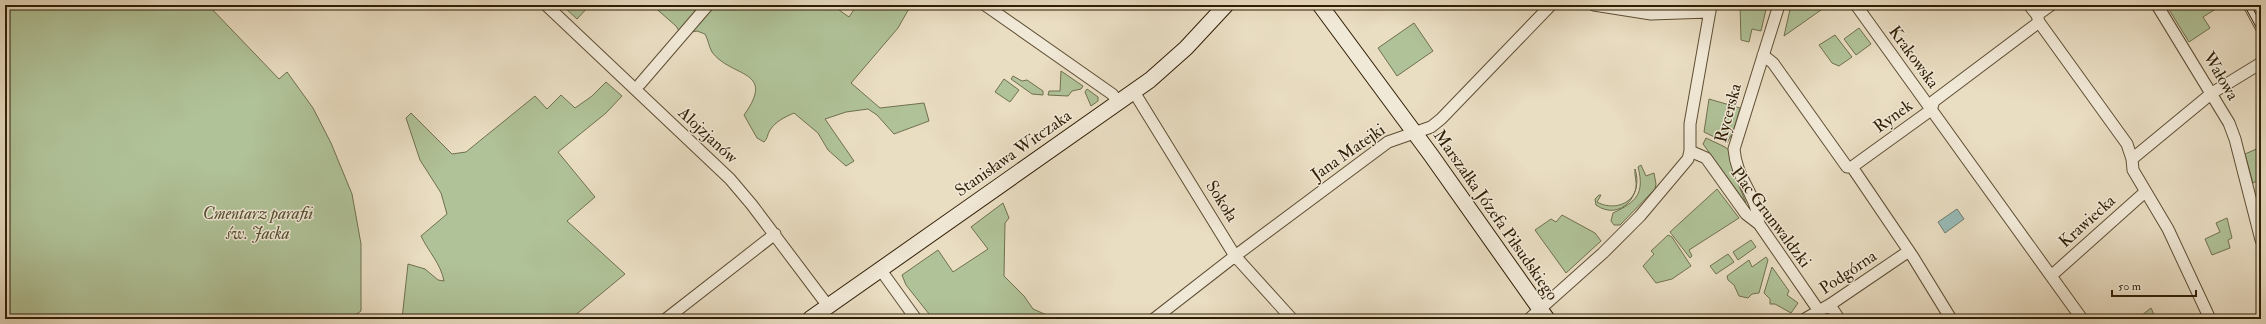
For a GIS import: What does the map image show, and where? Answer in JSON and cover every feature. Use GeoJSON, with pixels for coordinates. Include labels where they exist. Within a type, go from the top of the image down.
{"type":"FeatureCollection","features":[{"type":"Feature","properties":{"kind":"street","name":"Alojzjanów"},"geometry":{"type":"LineString","coordinates":[[546,5],[730,179],[775,234],[828,306]]}},
{"type":"Feature","properties":{"kind":"street"},"geometry":{"type":"LineString","coordinates":[[640,84],[708,5]]}},
{"type":"Feature","properties":{"kind":"street"},"geometry":{"type":"LineString","coordinates":[[985,5],[1112,94],[1119,103]]}},
{"type":"Feature","properties":{"kind":"street","name":"Stanisława Witczaka"},"geometry":{"type":"LineString","coordinates":[[810,319],[1134,92],[1165,68],[1226,5]]}},
{"type":"Feature","properties":{"kind":"street","name":"Marszałka Józefa Piłsudskiego"},"geometry":{"type":"LineString","coordinates":[[1320,5],[1414,132],[1539,316]]}},
{"type":"Feature","properties":{"kind":"street","name":"Jana Matejki"},"geometry":{"type":"LineString","coordinates":[[1154,319],[1235,256],[1390,140],[1431,127],[1441,120],[1551,5]]}},
{"type":"Feature","properties":{"kind":"street"},"geometry":{"type":"LineString","coordinates":[[1539,316],[1640,216],[1683,166],[1690,151],[1690,124],[1711,8],[1651,14],[1594,5]]}},
{"type":"Feature","properties":{"kind":"street","name":"Rycerska"},"geometry":{"type":"LineString","coordinates":[[1759,224],[1755,205],[1742,181],[1735,161],[1734,149],[1779,5]]}},
{"type":"Feature","properties":{"kind":"street","name":"Krakowska"},"geometry":{"type":"LineString","coordinates":[[1856,5],[1931,110]]}},
{"type":"Feature","properties":{"kind":"street"},"geometry":{"type":"LineString","coordinates":[[2029,5],[2121,133],[2130,150],[2133,170],[2168,230],[2210,319]]}},
{"type":"Feature","properties":{"kind":"street"},"geometry":{"type":"LineString","coordinates":[[1931,110],[1934,101],[2038,18],[2051,5]]}},
{"type":"Feature","properties":{"kind":"street","name":"Wałowa"},"geometry":{"type":"LineString","coordinates":[[2158,5],[2212,93],[2235,139],[2261,240]]}},
{"type":"Feature","properties":{"kind":"street"},"geometry":{"type":"LineString","coordinates":[[2249,5],[2261,27]]}},
{"type":"Feature","properties":{"kind":"street"},"geometry":{"type":"LineString","coordinates":[[1764,55],[1773,63],[1847,166],[1852,167],[1909,251],[1951,319]]}},
{"type":"Feature","properties":{"kind":"street"},"geometry":{"type":"LineString","coordinates":[[2132,159],[2212,93],[2261,63]]}},
{"type":"Feature","properties":{"kind":"street","name":"Sokoła"},"geometry":{"type":"LineString","coordinates":[[1134,92],[1235,256],[1292,319]]}},
{"type":"Feature","properties":{"kind":"street","name":"Rynek"},"geometry":{"type":"LineString","coordinates":[[1852,167],[1931,110],[2082,319]]}},
{"type":"Feature","properties":{"kind":"street","name":"Plac Grunwaldzki"},"geometry":{"type":"LineString","coordinates":[[1690,151],[1706,158],[1746,214],[1759,224],[1819,311]]}},
{"type":"Feature","properties":{"kind":"street","name":"Krawiecka"},"geometry":{"type":"LineString","coordinates":[[2051,276],[2145,192]]}},
{"type":"Feature","properties":{"kind":"street"},"geometry":{"type":"LineString","coordinates":[[666,319],[775,234]]}},
{"type":"Feature","properties":{"kind":"street","name":"Podgórna"},"geometry":{"type":"LineString","coordinates":[[1805,319],[1830,305],[1909,251]]}},
{"type":"Feature","properties":{"kind":"street"},"geometry":{"type":"LineString","coordinates":[[880,269],[916,319]]}},
{"type":"Feature","properties":{"kind":"street"},"geometry":{"type":"LineString","coordinates":[[1830,305],[1839,319]]}},
{"type":"Feature","properties":{"kind":"green space","name":"Cmentarz parafii św. Jacka"},"geometry":{"type":"Polygon","coordinates":[[[5,5],[208,5],[279,79],[287,72],[313,108],[331,143],[352,194],[361,244],[361,311],[350,319],[5,319],[5,5]]]}},
{"type":"Feature","properties":{"kind":"green space"},"geometry":{"type":"Polygon","coordinates":[[[562,5],[590,5],[577,19],[562,5]]]}},
{"type":"Feature","properties":{"kind":"green space"},"geometry":{"type":"Polygon","coordinates":[[[652,5],[676,5],[681,8],[686,5],[832,5],[849,17],[857,5],[911,5],[898,28],[851,83],[880,108],[924,103],[929,121],[894,134],[877,115],[868,109],[846,112],[825,119],[854,161],[846,166],[828,150],[818,133],[794,113],[775,124],[764,142],[757,138],[744,115],[753,100],[756,89],[753,82],[748,76],[720,60],[712,52],[705,34],[697,31],[681,34],[676,26],[652,5]]]}},
{"type":"Feature","properties":{"kind":"green space"},"geometry":{"type":"Polygon","coordinates":[[[1740,5],[1767,5],[1761,31],[1752,29],[1749,42],[1741,40],[1740,5]]]}},
{"type":"Feature","properties":{"kind":"green space"},"geometry":{"type":"Polygon","coordinates":[[[1791,5],[1818,5],[1821,10],[1784,36],[1791,5]]]}},
{"type":"Feature","properties":{"kind":"green space"},"geometry":{"type":"Polygon","coordinates":[[[2173,5],[2222,5],[2203,17],[2210,28],[2189,42],[2168,8],[2173,5]]]}},
{"type":"Feature","properties":{"kind":"green space"},"geometry":{"type":"Polygon","coordinates":[[[1414,23],[1433,51],[1397,76],[1378,48],[1414,23]]]}},
{"type":"Feature","properties":{"kind":"green space"},"geometry":{"type":"Polygon","coordinates":[[[1859,28],[1871,44],[1856,55],[1844,39],[1859,28]]]}},
{"type":"Feature","properties":{"kind":"green space"},"geometry":{"type":"Polygon","coordinates":[[[1835,35],[1852,57],[1839,66],[1832,63],[1819,45],[1835,35]]]}},
{"type":"Feature","properties":{"kind":"green space"},"geometry":{"type":"Polygon","coordinates":[[[1061,71],[1083,86],[1081,89],[1072,91],[1068,96],[1048,95],[1049,91],[1060,91],[1061,71]]]}},
{"type":"Feature","properties":{"kind":"green space"},"geometry":{"type":"Polygon","coordinates":[[[1013,76],[1022,81],[1027,80],[1043,91],[1043,95],[1032,94],[1011,79],[1013,76]]]}},
{"type":"Feature","properties":{"kind":"green space"},"geometry":{"type":"Polygon","coordinates":[[[1004,79],[1019,90],[1010,102],[995,92],[1004,79]]]}},
{"type":"Feature","properties":{"kind":"green space"},"geometry":{"type":"Polygon","coordinates":[[[606,82],[622,96],[606,113],[558,152],[595,197],[567,221],[625,274],[573,317],[574,319],[402,319],[408,264],[425,269],[438,280],[444,281],[437,263],[421,236],[447,214],[441,193],[420,160],[406,118],[411,113],[452,154],[466,152],[535,96],[547,109],[561,95],[575,108],[592,96],[606,82]]]}},
{"type":"Feature","properties":{"kind":"green space"},"geometry":{"type":"Polygon","coordinates":[[[1087,89],[1098,97],[1098,101],[1091,106],[1085,92],[1087,89]]]}},
{"type":"Feature","properties":{"kind":"green space"},"geometry":{"type":"Polygon","coordinates":[[[1709,99],[1740,108],[1733,132],[1727,143],[1704,132],[1709,99]]]}},
{"type":"Feature","properties":{"kind":"green space"},"geometry":{"type":"Polygon","coordinates":[[[1706,138],[1730,151],[1733,171],[1746,203],[1703,144],[1706,138]]]}},
{"type":"Feature","properties":{"kind":"green space"},"geometry":{"type":"Polygon","coordinates":[[[2261,147],[2261,179],[2253,183],[2245,154],[2261,147]]]}},
{"type":"Feature","properties":{"kind":"green space"},"geometry":{"type":"Polygon","coordinates":[[[1641,165],[1646,176],[1654,173],[1656,184],[1655,189],[1620,225],[1614,225],[1611,221],[1613,213],[1628,205],[1637,196],[1640,184],[1638,167],[1641,165]]]}},
{"type":"Feature","properties":{"kind":"green space"},"geometry":{"type":"Polygon","coordinates":[[[1635,169],[1637,179],[1636,188],[1635,169]]]}},
{"type":"Feature","properties":{"kind":"green space"},"geometry":{"type":"Polygon","coordinates":[[[1717,189],[1739,218],[1689,250],[1692,256],[1690,258],[1670,232],[1717,189]]]}},
{"type":"Feature","properties":{"kind":"green space"},"geometry":{"type":"Polygon","coordinates":[[[1601,195],[1597,202],[1608,206],[1620,205],[1630,199],[1634,195],[1628,203],[1621,208],[1613,210],[1605,209],[1596,205],[1595,199],[1601,195]]]}},
{"type":"Feature","properties":{"kind":"green space"},"geometry":{"type":"Polygon","coordinates":[[[1003,203],[1009,218],[1005,223],[1004,276],[1024,296],[1033,309],[1056,319],[933,319],[906,285],[902,275],[938,250],[953,272],[988,249],[971,227],[1003,203]]]}},
{"type":"Feature","properties":{"kind":"green space"},"geometry":{"type":"Polygon","coordinates":[[[1562,215],[1595,233],[1601,241],[1566,273],[1535,230],[1551,219],[1556,222],[1562,215]]]}},
{"type":"Feature","properties":{"kind":"green space"},"geometry":{"type":"Polygon","coordinates":[[[2227,218],[2232,238],[2228,240],[2230,248],[2212,255],[2205,239],[2220,232],[2216,223],[2227,218]]]}},
{"type":"Feature","properties":{"kind":"green space"},"geometry":{"type":"Polygon","coordinates":[[[1668,235],[1672,237],[1691,266],[1672,279],[1656,283],[1643,266],[1654,254],[1651,251],[1668,235]]]}},
{"type":"Feature","properties":{"kind":"green space"},"geometry":{"type":"Polygon","coordinates":[[[1751,240],[1756,247],[1738,260],[1733,252],[1751,240]]]}},
{"type":"Feature","properties":{"kind":"green space"},"geometry":{"type":"Polygon","coordinates":[[[1728,254],[1734,262],[1716,274],[1710,266],[1728,254]]]}},
{"type":"Feature","properties":{"kind":"green space"},"geometry":{"type":"Polygon","coordinates":[[[1766,257],[1768,260],[1759,293],[1752,294],[1748,298],[1739,296],[1734,285],[1728,280],[1727,276],[1749,260],[1752,267],[1766,257]]]}},
{"type":"Feature","properties":{"kind":"green space"},"geometry":{"type":"Polygon","coordinates":[[[1772,267],[1789,291],[1787,295],[1798,303],[1791,313],[1775,304],[1770,304],[1770,299],[1764,293],[1772,267]]]}},
{"type":"Feature","properties":{"kind":"green space"},"geometry":{"type":"Polygon","coordinates":[[[2151,308],[2156,319],[2137,319],[2151,308]]]}},
{"type":"Feature","properties":{"kind":"water"},"geometry":{"type":"Polygon","coordinates":[[[1957,209],[1964,219],[1945,233],[1938,222],[1957,209]]]}},
{"type":"Feature","properties":{"kind":"tram line"},"geometry":{"type":"LineString","coordinates":[[2244,5],[2261,36]]}},
{"type":"Feature","properties":{"kind":"tram line"},"geometry":{"type":"LineString","coordinates":[[2251,5],[2261,23]]}}]}
